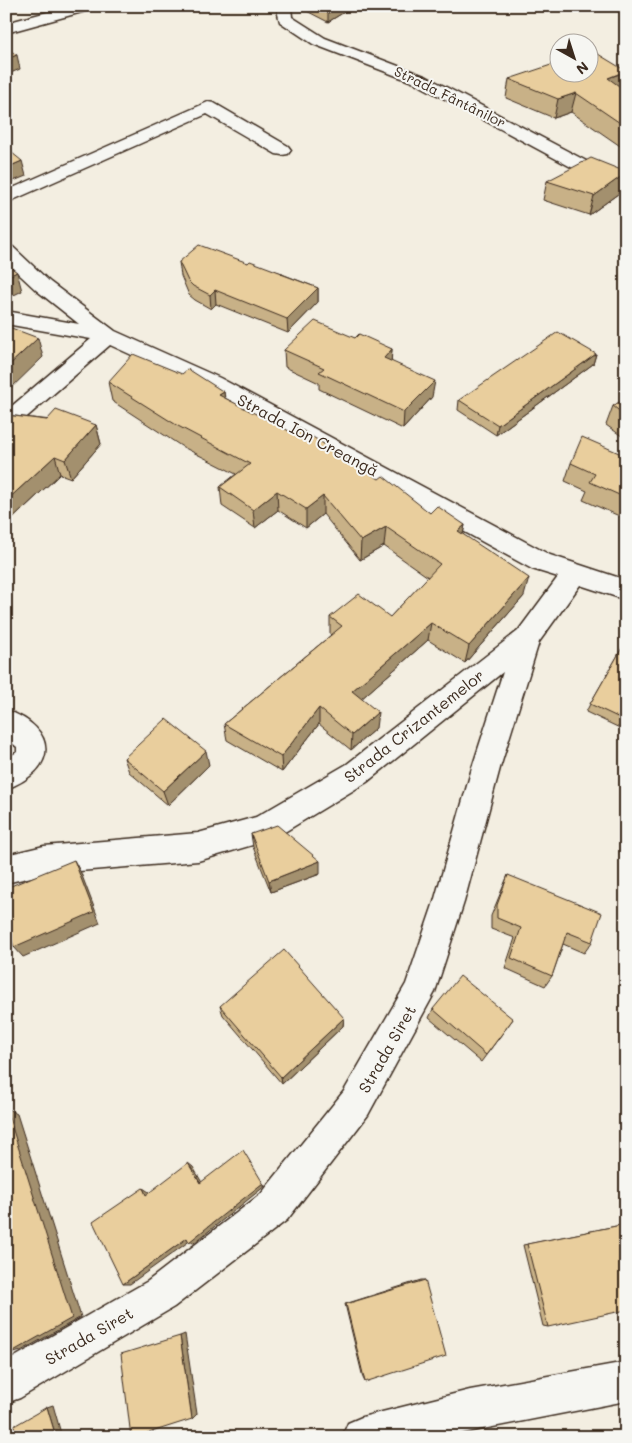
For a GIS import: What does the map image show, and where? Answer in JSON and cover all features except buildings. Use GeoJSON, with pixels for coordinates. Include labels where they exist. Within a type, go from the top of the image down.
{"type":"FeatureCollection","features":[{"type":"Feature","properties":{"kind":"street"},"geometry":{"type":"LineString","coordinates":[[6,28],[88,6]]}},
{"type":"Feature","properties":{"kind":"street","name":"Strada Fântânilor"},"geometry":{"type":"LineString","coordinates":[[283,6],[285,19],[320,41],[421,80],[603,177],[626,186]]}},
{"type":"Feature","properties":{"kind":"street"},"geometry":{"type":"LineString","coordinates":[[6,198],[208,108],[282,150]]}},
{"type":"Feature","properties":{"kind":"street","name":"Strada Ion Creangă"},"geometry":{"type":"LineString","coordinates":[[6,251],[43,286],[108,336],[220,388],[541,562],[626,590]]}},
{"type":"Feature","properties":{"kind":"street"},"geometry":{"type":"LineString","coordinates":[[6,317],[108,336]]}},
{"type":"Feature","properties":{"kind":"street"},"geometry":{"type":"LineString","coordinates":[[6,423],[108,336]]}},
{"type":"Feature","properties":{"kind":"street","name":"Strada Siret"},"geometry":{"type":"LineString","coordinates":[[6,1384],[160,1294],[274,1207],[356,1103],[419,992],[449,902],[486,768],[527,638],[574,573]]}},
{"type":"Feature","properties":{"kind":"street","name":"Strada Crizantemelor"},"geometry":{"type":"LineString","coordinates":[[6,869],[44,860],[198,847],[263,829],[357,773],[527,638]]}},
{"type":"Feature","properties":{"kind":"street"},"geometry":{"type":"LineString","coordinates":[[6,722],[32,742],[30,758],[6,776]]}},
{"type":"Feature","properties":{"kind":"street"},"geometry":{"type":"LineString","coordinates":[[362,1437],[470,1410],[626,1381]]}}]}
